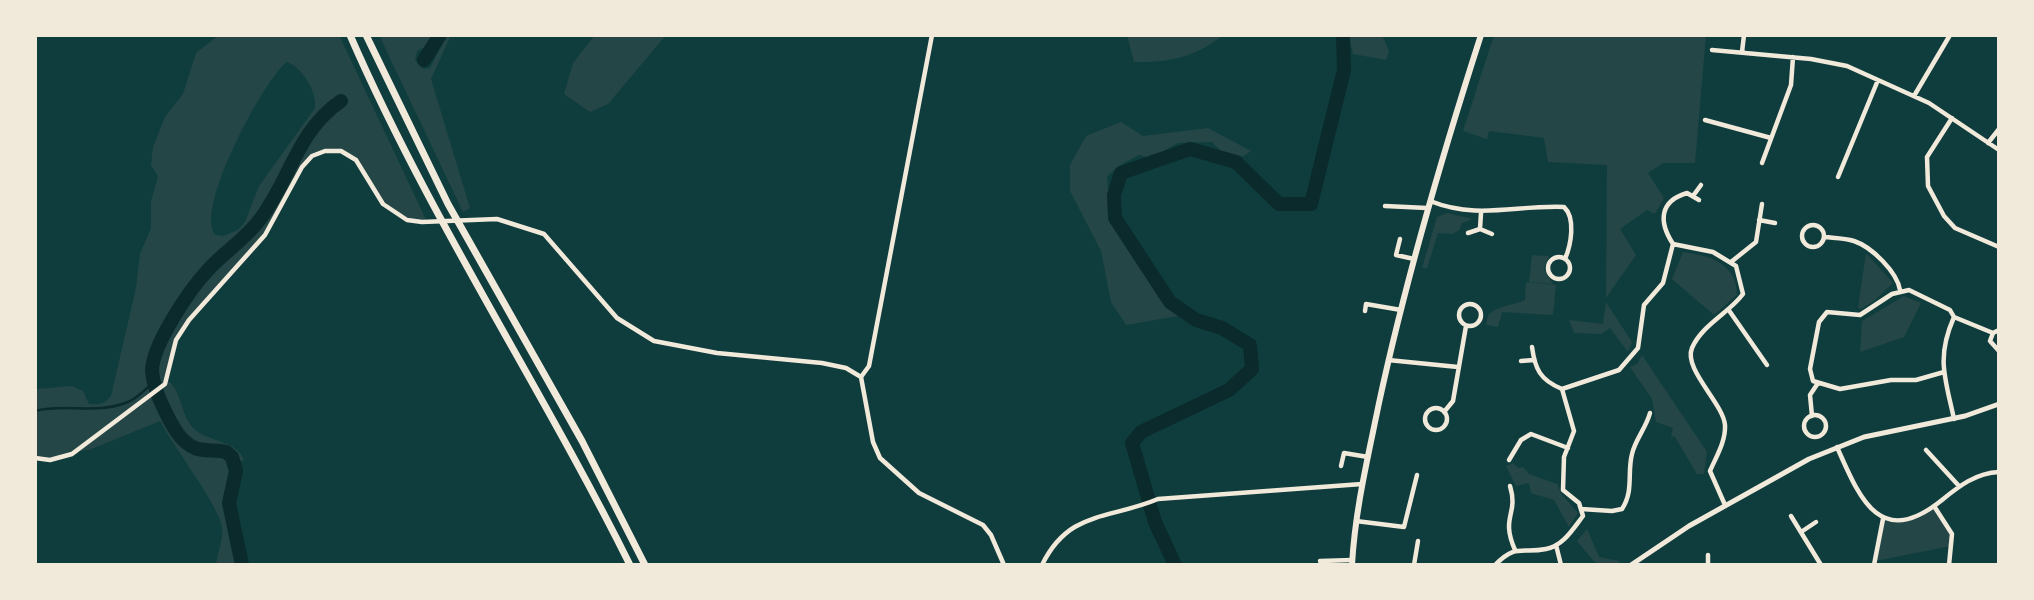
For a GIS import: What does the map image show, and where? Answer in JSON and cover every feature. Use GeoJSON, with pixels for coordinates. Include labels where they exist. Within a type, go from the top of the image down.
{"type":"FeatureCollection","features":[{"type":"Feature","properties":{"kind":"highway"},"geometry":{"type":"LineString","coordinates":[[350,35],[452,242],[548,409],[630,565]]}},
{"type":"Feature","properties":{"kind":"highway"},"geometry":{"type":"LineString","coordinates":[[366,35],[448,204],[582,441],[645,565]]}},
{"type":"Feature","properties":{"kind":"main road"},"geometry":{"type":"LineString","coordinates":[[1352,563],[1362,484],[1388,360],[1428,205],[1481,35]]}},
{"type":"Feature","properties":{"kind":"street"},"geometry":{"type":"LineString","coordinates":[[932,35],[869,366],[861,377],[874,447],[880,458],[919,493],[984,525],[1004,565]]}},
{"type":"Feature","properties":{"kind":"street"},"geometry":{"type":"LineString","coordinates":[[1742,52],[1744,35]]}},
{"type":"Feature","properties":{"kind":"street"},"geometry":{"type":"LineString","coordinates":[[1914,96],[1950,35]]}},
{"type":"Feature","properties":{"kind":"street"},"geometry":{"type":"LineString","coordinates":[[1712,50],[1793,57],[1847,66],[1914,96],[1999,150]]}},
{"type":"Feature","properties":{"kind":"street"},"geometry":{"type":"LineString","coordinates":[[1762,163],[1791,85],[1793,57]]}},
{"type":"Feature","properties":{"kind":"street"},"geometry":{"type":"LineString","coordinates":[[1838,177],[1878,80]]}},
{"type":"Feature","properties":{"kind":"street"},"geometry":{"type":"LineString","coordinates":[[1952,118],[1927,157],[1928,186],[1944,216],[1955,228],[1999,247]]}},
{"type":"Feature","properties":{"kind":"street"},"geometry":{"type":"LineString","coordinates":[[1705,120],[1770,138]]}},
{"type":"Feature","properties":{"kind":"street"},"geometry":{"type":"LineString","coordinates":[[1988,143],[1999,129]]}},
{"type":"Feature","properties":{"kind":"street"},"geometry":{"type":"LineString","coordinates":[[35,458],[50,460],[72,454],[167,380],[176,340],[189,320],[265,236],[302,167],[318,153],[333,150],[347,153],[356,160],[383,204],[407,220],[422,222],[497,219],[544,234],[617,318],[654,341],[717,354],[822,363],[846,368],[861,377]]}},
{"type":"Feature","properties":{"kind":"street"},"geometry":{"type":"LineString","coordinates":[[1693,196],[1701,185]]}},
{"type":"Feature","properties":{"kind":"street"},"geometry":{"type":"LineString","coordinates":[[1532,347],[1535,368],[1543,379],[1562,389],[1619,370],[1638,348],[1644,305],[1663,283],[1673,244],[1663,226],[1663,211],[1672,198],[1687,193],[1699,200]]}},
{"type":"Feature","properties":{"kind":"street"},"geometry":{"type":"LineString","coordinates":[[1731,262],[1756,242],[1762,204]]}},
{"type":"Feature","properties":{"kind":"street"},"geometry":{"type":"LineString","coordinates":[[1385,206],[1428,205],[1481,213],[1528,206],[1564,207],[1570,215],[1570,246],[1565,259]]}},
{"type":"Feature","properties":{"kind":"street"},"geometry":{"type":"LineString","coordinates":[[1480,229],[1481,213]]}},
{"type":"Feature","properties":{"kind":"street"},"geometry":{"type":"LineString","coordinates":[[1759,220],[1775,223]]}},
{"type":"Feature","properties":{"kind":"street"},"geometry":{"type":"LineString","coordinates":[[1814,224],[1821,227],[1825,237],[1822,244],[1815,247],[1804,243],[1802,235],[1804,229],[1814,224]]}},
{"type":"Feature","properties":{"kind":"street"},"geometry":{"type":"LineString","coordinates":[[1468,233],[1480,229],[1492,234]]}},
{"type":"Feature","properties":{"kind":"street"},"geometry":{"type":"LineString","coordinates":[[1825,237],[1853,240],[1867,247],[1895,276],[1900,290]]}},
{"type":"Feature","properties":{"kind":"street"},"geometry":{"type":"LineString","coordinates":[[1400,239],[1396,255],[1414,259]]}},
{"type":"Feature","properties":{"kind":"street"},"geometry":{"type":"LineString","coordinates":[[1673,244],[1713,252],[1737,266],[1743,294],[1719,314],[1691,349],[1690,363],[1725,424],[1723,441],[1710,471],[1725,505]]}},
{"type":"Feature","properties":{"kind":"street"},"geometry":{"type":"LineString","coordinates":[[1558,257],[1565,259],[1570,266],[1567,274],[1560,278],[1552,276],[1548,269],[1550,261],[1558,257]]}},
{"type":"Feature","properties":{"kind":"street"},"geometry":{"type":"LineString","coordinates":[[1944,372],[1916,380],[1891,380],[1840,389],[1813,381],[1810,369],[1819,321],[1827,312],[1860,315],[1869,312],[1900,290],[1909,290],[1950,310],[1954,317],[1993,333]]}},
{"type":"Feature","properties":{"kind":"street"},"geometry":{"type":"LineString","coordinates":[[1365,311],[1366,304],[1401,310]]}},
{"type":"Feature","properties":{"kind":"street"},"geometry":{"type":"LineString","coordinates":[[1466,304],[1474,305],[1481,312],[1480,319],[1474,326],[1466,326],[1459,319],[1459,310],[1466,304]]}},
{"type":"Feature","properties":{"kind":"street"},"geometry":{"type":"LineString","coordinates":[[1728,309],[1767,365]]}},
{"type":"Feature","properties":{"kind":"street"},"geometry":{"type":"LineString","coordinates":[[1954,317],[1943,344],[1944,372],[1954,419]]}},
{"type":"Feature","properties":{"kind":"street"},"geometry":{"type":"LineString","coordinates":[[1444,412],[1453,401],[1466,326]]}},
{"type":"Feature","properties":{"kind":"street"},"geometry":{"type":"LineString","coordinates":[[1999,330],[1993,333],[1990,343],[1999,351]]}},
{"type":"Feature","properties":{"kind":"street"},"geometry":{"type":"LineString","coordinates":[[1388,360],[1458,367]]}},
{"type":"Feature","properties":{"kind":"street"},"geometry":{"type":"LineString","coordinates":[[1521,361],[1534,360]]}},
{"type":"Feature","properties":{"kind":"street"},"geometry":{"type":"LineString","coordinates":[[1812,416],[1810,394],[1818,383]]}},
{"type":"Feature","properties":{"kind":"street"},"geometry":{"type":"LineString","coordinates":[[1495,565],[1515,550],[1547,550],[1556,545],[1566,539],[1583,516],[1579,503],[1563,490],[1562,474],[1574,431],[1562,389]]}},
{"type":"Feature","properties":{"kind":"street"},"geometry":{"type":"LineString","coordinates":[[1631,565],[1725,505],[1837,447],[1902,428],[1954,419],[1999,404]]}},
{"type":"Feature","properties":{"kind":"street"},"geometry":{"type":"LineString","coordinates":[[1436,407],[1444,412],[1447,420],[1444,426],[1437,430],[1427,426],[1424,418],[1427,410],[1436,407]]}},
{"type":"Feature","properties":{"kind":"street"},"geometry":{"type":"LineString","coordinates":[[1581,509],[1622,509],[1628,500],[1632,453],[1646,428],[1650,413]]}},
{"type":"Feature","properties":{"kind":"street"},"geometry":{"type":"LineString","coordinates":[[1812,416],[1825,421],[1826,432],[1820,437],[1813,438],[1805,431],[1804,424],[1812,416]]}},
{"type":"Feature","properties":{"kind":"street"},"geometry":{"type":"LineString","coordinates":[[1509,460],[1521,440],[1531,434],[1568,448]]}},
{"type":"Feature","properties":{"kind":"street"},"geometry":{"type":"LineString","coordinates":[[1837,447],[1858,496],[1871,511],[1883,519],[1912,519],[1959,486],[1982,475],[1999,472]]}},
{"type":"Feature","properties":{"kind":"street"},"geometry":{"type":"LineString","coordinates":[[1926,450],[1959,486]]}},
{"type":"Feature","properties":{"kind":"street"},"geometry":{"type":"LineString","coordinates":[[1342,466],[1344,453],[1368,457]]}},
{"type":"Feature","properties":{"kind":"street"},"geometry":{"type":"LineString","coordinates":[[1356,521],[1404,527],[1417,475]]}},
{"type":"Feature","properties":{"kind":"street"},"geometry":{"type":"LineString","coordinates":[[1042,565],[1052,544],[1070,527],[1097,515],[1132,510],[1158,499],[1362,484]]}},
{"type":"Feature","properties":{"kind":"street"},"geometry":{"type":"LineString","coordinates":[[1510,486],[1515,502],[1507,521],[1507,532],[1515,550]]}},
{"type":"Feature","properties":{"kind":"street"},"geometry":{"type":"LineString","coordinates":[[1934,506],[1952,534],[1949,565]]}},
{"type":"Feature","properties":{"kind":"street"},"geometry":{"type":"LineString","coordinates":[[1791,516],[1821,565]]}},
{"type":"Feature","properties":{"kind":"street"},"geometry":{"type":"LineString","coordinates":[[1874,565],[1883,519]]}},
{"type":"Feature","properties":{"kind":"street"},"geometry":{"type":"LineString","coordinates":[[1801,532],[1816,522]]}},
{"type":"Feature","properties":{"kind":"street"},"geometry":{"type":"LineString","coordinates":[[1415,565],[1418,541]]}},
{"type":"Feature","properties":{"kind":"street"},"geometry":{"type":"LineString","coordinates":[[1556,545],[1561,565]]}},
{"type":"Feature","properties":{"kind":"street"},"geometry":{"type":"LineString","coordinates":[[1708,555],[1709,565]]}},
{"type":"Feature","properties":{"kind":"street"},"geometry":{"type":"LineString","coordinates":[[1320,561],[1352,563]]}},
{"type":"Feature","properties":{"kind":"shaded area"},"geometry":{"type":"Polygon","coordinates":[[[219,35],[339,35],[427,222],[412,221],[387,209],[360,165],[341,151],[318,153],[302,167],[274,222],[176,340],[167,380],[176,390],[189,422],[199,433],[235,449],[244,460],[235,463],[236,478],[229,503],[242,565],[216,565],[222,532],[218,516],[160,421],[89,450],[35,458],[36,389],[72,386],[83,391],[89,404],[102,403],[111,396],[136,288],[140,254],[151,228],[151,202],[158,176],[151,165],[153,147],[165,117],[183,94],[196,53],[219,35]],[[287,62],[276,73],[248,118],[234,147],[214,201],[211,222],[216,235],[223,236],[238,230],[245,222],[259,186],[315,108],[311,88],[293,65],[287,62]]]}},
{"type":"Feature","properties":{"kind":"shaded area"},"geometry":{"type":"Polygon","coordinates":[[[379,35],[434,35],[425,47],[417,51],[415,60],[423,69],[430,68],[447,35],[451,35],[431,79],[470,208],[463,212],[379,35]]]}},
{"type":"Feature","properties":{"kind":"shaded area"},"geometry":{"type":"Polygon","coordinates":[[[595,35],[666,35],[608,104],[590,112],[564,94],[573,63],[595,35]]]}},
{"type":"Feature","properties":{"kind":"shaded area"},"geometry":{"type":"Polygon","coordinates":[[[1127,35],[1223,35],[1203,49],[1181,57],[1134,62],[1127,35]]]}},
{"type":"Feature","properties":{"kind":"shaded area"},"geometry":{"type":"Polygon","coordinates":[[[1348,35],[1382,35],[1389,51],[1386,60],[1353,54],[1348,35]]]}},
{"type":"Feature","properties":{"kind":"shaded area"},"geometry":{"type":"Polygon","coordinates":[[[1494,35],[1706,35],[1695,163],[1663,163],[1648,173],[1664,198],[1655,214],[1647,210],[1620,229],[1636,255],[1606,298],[1607,165],[1548,162],[1544,138],[1489,131],[1487,139],[1463,131],[1494,35]]]}},
{"type":"Feature","properties":{"kind":"shaded area"},"geometry":{"type":"Polygon","coordinates":[[[1121,122],[1143,136],[1208,128],[1251,151],[1244,156],[1225,155],[1212,142],[1178,143],[1151,158],[1139,155],[1117,167],[1107,177],[1110,206],[1120,235],[1163,299],[1178,316],[1126,325],[1111,302],[1101,251],[1070,191],[1070,165],[1086,136],[1121,122]]]}},
{"type":"Feature","properties":{"kind":"shaded area"},"geometry":{"type":"Polygon","coordinates":[[[1447,213],[1473,219],[1462,223],[1460,229],[1453,234],[1438,233],[1427,268],[1422,268],[1437,217],[1447,213]]]}},
{"type":"Feature","properties":{"kind":"shaded area"},"geometry":{"type":"Polygon","coordinates":[[[1683,252],[1720,263],[1736,284],[1737,295],[1714,315],[1672,279],[1683,252]]]}},
{"type":"Feature","properties":{"kind":"shaded area"},"geometry":{"type":"Polygon","coordinates":[[[1866,253],[1893,283],[1861,309],[1858,308],[1866,253]]]}},
{"type":"Feature","properties":{"kind":"shaded area"},"geometry":{"type":"Polygon","coordinates":[[[1532,255],[1549,256],[1544,269],[1553,284],[1529,282],[1532,255]]]}},
{"type":"Feature","properties":{"kind":"shaded area"},"geometry":{"type":"Polygon","coordinates":[[[1526,282],[1556,285],[1553,315],[1502,312],[1498,327],[1486,325],[1488,315],[1492,312],[1525,300],[1526,282]]]}},
{"type":"Feature","properties":{"kind":"shaded area"},"geometry":{"type":"Polygon","coordinates":[[[1904,296],[1921,303],[1904,337],[1860,352],[1862,321],[1904,296]]]}},
{"type":"Feature","properties":{"kind":"shaded area"},"geometry":{"type":"Polygon","coordinates":[[[1606,302],[1632,342],[1628,352],[1610,328],[1601,334],[1574,333],[1569,320],[1603,324],[1606,302]]]}},
{"type":"Feature","properties":{"kind":"shaded area"},"geometry":{"type":"Polygon","coordinates":[[[1642,355],[1707,452],[1704,474],[1697,474],[1675,437],[1671,436],[1673,428],[1656,422],[1652,399],[1630,367],[1637,364],[1642,355]]]}},
{"type":"Feature","properties":{"kind":"shaded area"},"geometry":{"type":"Polygon","coordinates":[[[1513,463],[1518,468],[1523,467],[1529,474],[1557,484],[1562,495],[1578,513],[1569,527],[1554,500],[1531,493],[1529,483],[1516,486],[1506,466],[1513,463]]]}},
{"type":"Feature","properties":{"kind":"shaded area"},"geometry":{"type":"Polygon","coordinates":[[[1934,508],[1951,534],[1951,546],[1875,561],[1883,520],[1913,519],[1934,508]]]}},
{"type":"Feature","properties":{"kind":"shaded area"},"geometry":{"type":"Polygon","coordinates":[[[1587,529],[1599,557],[1620,561],[1617,565],[1597,565],[1577,541],[1587,529]]]}},
{"type":"Feature","properties":{"kind":"waterway"},"geometry":{"type":"LineString","coordinates":[[424,60],[440,35]]}},
{"type":"Feature","properties":{"kind":"waterway"},"geometry":{"type":"LineString","coordinates":[[1175,565],[1155,522],[1132,443],[1141,432],[1229,390],[1252,369],[1250,345],[1222,328],[1196,320],[1170,302],[1115,218],[1114,195],[1121,173],[1190,149],[1236,162],[1279,204],[1311,204],[1344,70],[1343,35]]}},
{"type":"Feature","properties":{"kind":"waterway"},"geometry":{"type":"LineString","coordinates":[[242,565],[229,503],[236,471],[232,457],[226,452],[195,448],[181,437],[157,392],[152,371],[154,360],[173,318],[192,290],[215,263],[255,225],[271,203],[304,140],[326,113],[341,101]]}},
{"type":"Feature","properties":{"kind":"waterway"},"geometry":{"type":"LineString","coordinates":[[35,411],[116,406],[135,398],[154,382]]}}]}
